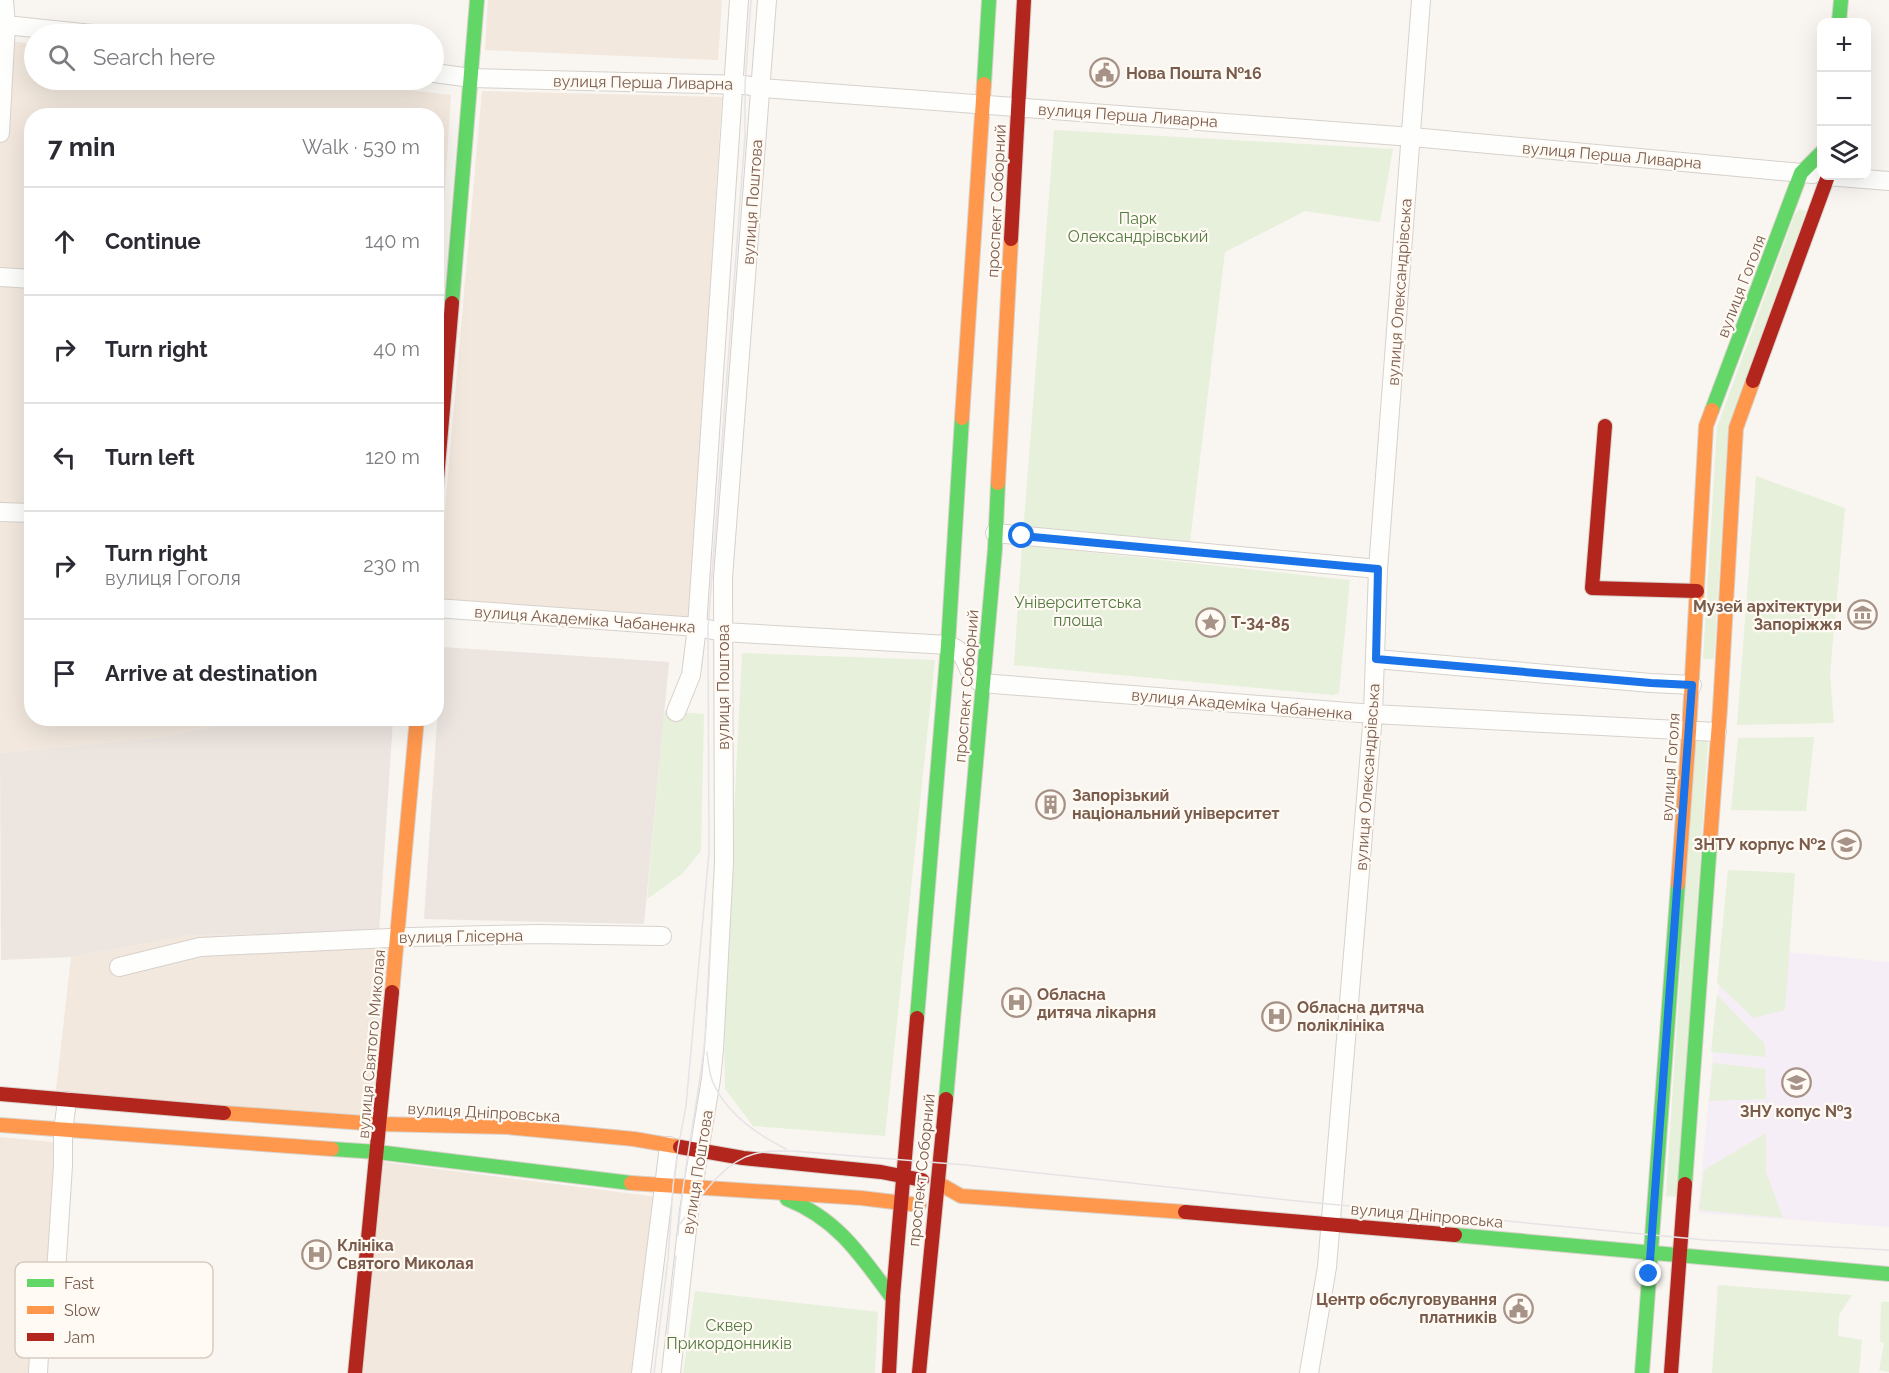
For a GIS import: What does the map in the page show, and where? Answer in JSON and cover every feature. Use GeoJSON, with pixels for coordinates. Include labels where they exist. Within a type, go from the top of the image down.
{"type":"FeatureCollection","features":[{"type":"Feature","properties":{"kind":"main road"},"geometry":{"type":"LineString","coordinates":[[444,303],[471,78],[477,0]]}},
{"type":"Feature","properties":{"kind":"main road","name":"проспект Соборний"},"geometry":{"type":"LineString","coordinates":[[889,1373],[893,1299],[948,645],[989,0]]}},
{"type":"Feature","properties":{"kind":"main road","name":"проспект Соборний"},"geometry":{"type":"LineString","coordinates":[[919,1373],[938,1183],[995,533],[1024,0]]}},
{"type":"Feature","properties":{"kind":"main road"},"geometry":{"type":"LineString","coordinates":[[1839,18],[1841,0]]}},
{"type":"Feature","properties":{"kind":"main road","name":"вулиця Гоголя"},"geometry":{"type":"LineString","coordinates":[[1642,1373],[1689,732],[1706,426],[1801,173],[1817,156]]}},
{"type":"Feature","properties":{"kind":"main road"},"geometry":{"type":"LineString","coordinates":[[1671,1373],[1717,732],[1736,428],[1827,180]]}},
{"type":"Feature","properties":{"kind":"main road"},"geometry":{"type":"LineString","coordinates":[[1605,426],[1592,588],[1697,591]]}},
{"type":"Feature","properties":{"kind":"main road","name":"вулиця Святого Миколая"},"geometry":{"type":"LineString","coordinates":[[355,1373],[369,1256],[416,726]]}},
{"type":"Feature","properties":{"kind":"main road","name":"вулиця Дніпровська"},"geometry":{"type":"LineString","coordinates":[[0,1094],[379,1124],[507,1127],[652,1141],[700,1152],[904,1177],[938,1183],[961,1196],[1330,1224],[1889,1274]]}},
{"type":"Feature","properties":{"kind":"main road","name":"вулиця Дніпровська"},"geometry":{"type":"LineString","coordinates":[[0,1125],[377,1152],[664,1186],[861,1198],[935,1207],[961,1196]]}},
{"type":"Feature","properties":{"kind":"main road"},"geometry":{"type":"LineString","coordinates":[[778,1194],[817,1214],[845,1239],[870,1266],[893,1299]]}},
{"type":"Feature","properties":{"kind":"street"},"geometry":{"type":"LineString","coordinates":[[0,133],[6,25],[4,0]]}},
{"type":"Feature","properties":{"kind":"street","name":"вулиця Поштова"},"geometry":{"type":"LineString","coordinates":[[676,711],[691,675],[697,627],[739,0]]}},
{"type":"Feature","properties":{"kind":"street","name":"вулиця Поштова"},"geometry":{"type":"LineString","coordinates":[[671,1373],[693,1187],[714,1049],[724,863],[723,578],[767,0]]}},
{"type":"Feature","properties":{"kind":"street","name":"вулиця Олександрівська"},"geometry":{"type":"LineString","coordinates":[[1309,1373],[1327,1267],[1373,714],[1378,569],[1421,0]]}},
{"type":"Feature","properties":{"kind":"street"},"geometry":{"type":"LineString","coordinates":[[6,25],[24,27]]}},
{"type":"Feature","properties":{"kind":"street","name":"вулиця Перша Ливарна"},"geometry":{"type":"LineString","coordinates":[[444,74],[471,78],[745,85],[760,88],[1412,137],[1817,175]]}},
{"type":"Feature","properties":{"kind":"street"},"geometry":{"type":"LineString","coordinates":[[1871,180],[1889,181]]}},
{"type":"Feature","properties":{"kind":"street"},"geometry":{"type":"LineString","coordinates":[[0,277],[24,278]]}},
{"type":"Feature","properties":{"kind":"street"},"geometry":{"type":"LineString","coordinates":[[0,512],[24,513]]}},
{"type":"Feature","properties":{"kind":"street"},"geometry":{"type":"LineString","coordinates":[[995,533],[1378,569]]}},
{"type":"Feature","properties":{"kind":"street","name":"вулиця Академіка Чабаненка"},"geometry":{"type":"LineString","coordinates":[[444,609],[697,627],[723,632],[948,645]]}},
{"type":"Feature","properties":{"kind":"street"},"geometry":{"type":"LineString","coordinates":[[948,645],[962,652],[972,675],[982,683]]}},
{"type":"Feature","properties":{"kind":"street"},"geometry":{"type":"LineString","coordinates":[[1376,659],[1692,685]]}},
{"type":"Feature","properties":{"kind":"street","name":"вулиця Академіка Чабаненка"},"geometry":{"type":"LineString","coordinates":[[982,683],[1373,714],[1717,732]]}},
{"type":"Feature","properties":{"kind":"street","name":"вулиця Глісерна"},"geometry":{"type":"LineString","coordinates":[[119,967],[200,947],[397,937],[536,934],[662,936]]}},
{"type":"Feature","properties":{"kind":"street"},"geometry":{"type":"LineString","coordinates":[[57,1262],[63,1131],[67,1101]]}},
{"type":"Feature","properties":{"kind":"street","name":"вулиця Поштова"},"geometry":{"type":"LineString","coordinates":[[641,1373],[669,1146]]}},
{"type":"Feature","properties":{"kind":"street"},"geometry":{"type":"LineString","coordinates":[[38,1373],[39,1358]]}},
{"type":"Feature","properties":{"kind":"shaded area"},"geometry":{"type":"Polygon","coordinates":[[[488,0],[722,0],[718,60],[485,50],[488,0]]]}},
{"type":"Feature","properties":{"kind":"shaded area"},"geometry":{"type":"Polygon","coordinates":[[[0,40],[24,43],[24,90],[409,90],[451,95],[444,202],[444,108],[24,108],[24,726],[217,726],[157,738],[0,753],[0,40]]]}},
{"type":"Feature","properties":{"kind":"shaded area"},"geometry":{"type":"Polygon","coordinates":[[[482,91],[722,97],[689,618],[444,599],[444,519],[482,91]]]}},
{"type":"Feature","properties":{"kind":"shaded area"},"geometry":{"type":"Polygon","coordinates":[[[444,647],[669,662],[644,924],[424,919],[437,726],[444,726],[444,647]]]}},
{"type":"Feature","properties":{"kind":"shaded area"},"geometry":{"type":"Polygon","coordinates":[[[217,726],[393,726],[379,933],[191,935],[71,957],[1,960],[0,753],[157,738],[217,726]]]}},
{"type":"Feature","properties":{"kind":"shaded area"},"geometry":{"type":"Polygon","coordinates":[[[379,933],[389,943],[372,1106],[365,1117],[56,1091],[71,957],[191,935],[379,933]]]}},
{"type":"Feature","properties":{"kind":"shaded area"},"geometry":{"type":"Polygon","coordinates":[[[1723,945],[1889,962],[1889,1227],[1698,1213],[1723,945]]]}},
{"type":"Feature","properties":{"kind":"shaded area"},"geometry":{"type":"Polygon","coordinates":[[[0,1137],[53,1142],[52,1262],[15,1262],[15,1358],[37,1358],[34,1373],[0,1373],[0,1137]]]}},
{"type":"Feature","properties":{"kind":"shaded area"},"geometry":{"type":"Polygon","coordinates":[[[383,1162],[658,1197],[634,1373],[362,1373],[383,1162]]]}},
{"type":"Feature","properties":{"kind":"green space","name":"Парк Олександрівський"},"geometry":{"type":"Polygon","coordinates":[[[1054,130],[1393,149],[1380,222],[1305,211],[1225,252],[1189,550],[1023,535],[1054,130]]]}},
{"type":"Feature","properties":{"kind":"green space"},"geometry":{"type":"Polygon","coordinates":[[[1800,209],[1806,211],[1728,429],[1714,659],[1703,659],[1717,427],[1795,214],[1800,209]]]}},
{"type":"Feature","properties":{"kind":"green space"},"geometry":{"type":"Polygon","coordinates":[[[1756,476],[1845,508],[1830,674],[1834,723],[1737,725],[1756,476]]]}},
{"type":"Feature","properties":{"kind":"green space","name":"Університетська площа"},"geometry":{"type":"Polygon","coordinates":[[[1022,545],[1350,580],[1339,693],[1332,695],[1014,665],[1022,545]]]}},
{"type":"Feature","properties":{"kind":"green space"},"geometry":{"type":"Polygon","coordinates":[[[742,653],[935,660],[885,1136],[753,1126],[725,1089],[724,1015],[742,653]]]}},
{"type":"Feature","properties":{"kind":"green space"},"geometry":{"type":"Polygon","coordinates":[[[664,711],[704,714],[701,851],[682,874],[647,899],[664,711]]]}},
{"type":"Feature","properties":{"kind":"green space"},"geometry":{"type":"Polygon","coordinates":[[[1814,737],[1806,811],[1731,810],[1738,738],[1814,737]]]}},
{"type":"Feature","properties":{"kind":"green space"},"geometry":{"type":"Polygon","coordinates":[[[1695,740],[1708,741],[1678,1197],[1666,1196],[1695,740]]]}},
{"type":"Feature","properties":{"kind":"green space"},"geometry":{"type":"Polygon","coordinates":[[[1728,870],[1795,873],[1785,1010],[1753,1018],[1717,983],[1728,870]]]}},
{"type":"Feature","properties":{"kind":"green space"},"geometry":{"type":"Polygon","coordinates":[[[1717,995],[1764,1043],[1766,1057],[1711,1052],[1717,995]]]}},
{"type":"Feature","properties":{"kind":"green space"},"geometry":{"type":"Polygon","coordinates":[[[1713,1063],[1765,1069],[1766,1099],[1709,1101],[1713,1063]]]}},
{"type":"Feature","properties":{"kind":"green space"},"geometry":{"type":"Polygon","coordinates":[[[1766,1133],[1766,1172],[1783,1218],[1699,1210],[1704,1170],[1766,1133]]]}},
{"type":"Feature","properties":{"kind":"green space"},"geometry":{"type":"Polygon","coordinates":[[[1718,1285],[1852,1295],[1839,1315],[1838,1336],[1862,1340],[1859,1373],[1712,1373],[1718,1285]]]}},
{"type":"Feature","properties":{"kind":"green space","name":"Сквер Прикордонників"},"geometry":{"type":"Polygon","coordinates":[[[695,1291],[878,1312],[875,1373],[683,1373],[695,1291]]]}},
{"type":"Feature","properties":{"kind":"green space"},"geometry":{"type":"Polygon","coordinates":[[[1881,1302],[1889,1302],[1889,1372],[1879,1370],[1884,1343],[1880,1342],[1881,1302]]]}},
{"type":"Feature","properties":{"kind":"tram line"},"geometry":{"type":"LineString","coordinates":[[654,1373],[668,1259],[673,1186],[686,1106],[709,852],[708,628],[745,136],[745,85],[751,0]]}},
{"type":"Feature","properties":{"kind":"tram line"},"geometry":{"type":"LineString","coordinates":[[678,1235],[705,1039],[713,901]]}},
{"type":"Feature","properties":{"kind":"tram line"},"geometry":{"type":"LineString","coordinates":[[707,1052],[712,1080],[725,1103],[753,1129],[786,1149]]}},
{"type":"Feature","properties":{"kind":"tram line"},"geometry":{"type":"LineString","coordinates":[[679,1225],[712,1183],[731,1165],[742,1158],[759,1153],[792,1151],[966,1165],[1297,1201],[1706,1240],[1889,1250]]}},
{"type":"Feature","properties":{"kind":"tram line"},"geometry":{"type":"LineString","coordinates":[[667,1340],[676,1256]]}},
{"type":"Feature","properties":{"kind":"traffic: fast"},"geometry":{"type":"LineString","coordinates":[[452,303],[477,0]]}},
{"type":"Feature","properties":{"kind":"traffic: fast"},"geometry":{"type":"LineString","coordinates":[[984,84],[989,0]]}},
{"type":"Feature","properties":{"kind":"traffic: fast"},"geometry":{"type":"LineString","coordinates":[[1839,18],[1841,0]]}},
{"type":"Feature","properties":{"kind":"traffic: fast"},"geometry":{"type":"LineString","coordinates":[[1712,410],[1801,173],[1817,157]]}},
{"type":"Feature","properties":{"kind":"traffic: fast"},"geometry":{"type":"LineString","coordinates":[[917,1018],[948,645],[962,418]]}},
{"type":"Feature","properties":{"kind":"traffic: fast"},"geometry":{"type":"LineString","coordinates":[[946,1099],[995,549],[998,483]]}},
{"type":"Feature","properties":{"kind":"traffic: fast"},"geometry":{"type":"LineString","coordinates":[[1685,1184],[1710,842]]}},
{"type":"Feature","properties":{"kind":"traffic: fast"},"geometry":{"type":"LineString","coordinates":[[1642,1373],[1678,884]]}},
{"type":"Feature","properties":{"kind":"traffic: fast"},"geometry":{"type":"LineString","coordinates":[[332,1149],[377,1152],[631,1183]]}},
{"type":"Feature","properties":{"kind":"traffic: fast"},"geometry":{"type":"LineString","coordinates":[[787,1199],[805,1207],[835,1228],[859,1254],[893,1299]]}},
{"type":"Feature","properties":{"kind":"traffic: fast"},"geometry":{"type":"LineString","coordinates":[[1455,1235],[1889,1274]]}},
{"type":"Feature","properties":{"kind":"traffic: slow"},"geometry":{"type":"LineString","coordinates":[[962,418],[984,84]]}},
{"type":"Feature","properties":{"kind":"traffic: slow"},"geometry":{"type":"LineString","coordinates":[[998,483],[1011,239]]}},
{"type":"Feature","properties":{"kind":"traffic: slow"},"geometry":{"type":"LineString","coordinates":[[1710,842],[1736,428],[1753,381]]}},
{"type":"Feature","properties":{"kind":"traffic: slow"},"geometry":{"type":"LineString","coordinates":[[1678,884],[1706,426],[1712,410]]}},
{"type":"Feature","properties":{"kind":"traffic: slow"},"geometry":{"type":"LineString","coordinates":[[392,992],[416,726]]}},
{"type":"Feature","properties":{"kind":"traffic: slow"},"geometry":{"type":"LineString","coordinates":[[224,1113],[379,1124],[507,1127],[634,1139],[680,1147]]}},
{"type":"Feature","properties":{"kind":"traffic: slow"},"geometry":{"type":"LineString","coordinates":[[0,1125],[332,1149]]}},
{"type":"Feature","properties":{"kind":"traffic: slow"},"geometry":{"type":"LineString","coordinates":[[631,1183],[861,1198],[919,1205]]}},
{"type":"Feature","properties":{"kind":"traffic: slow"},"geometry":{"type":"LineString","coordinates":[[938,1183],[961,1196],[1185,1212]]}},
{"type":"Feature","properties":{"kind":"traffic: jam"},"geometry":{"type":"LineString","coordinates":[[1011,239],[1024,0]]}},
{"type":"Feature","properties":{"kind":"traffic: jam"},"geometry":{"type":"LineString","coordinates":[[1753,381],[1827,180]]}},
{"type":"Feature","properties":{"kind":"traffic: jam"},"geometry":{"type":"LineString","coordinates":[[444,396],[452,303]]}},
{"type":"Feature","properties":{"kind":"traffic: jam"},"geometry":{"type":"LineString","coordinates":[[1605,426],[1592,588],[1697,591]]}},
{"type":"Feature","properties":{"kind":"traffic: jam"},"geometry":{"type":"LineString","coordinates":[[355,1373],[392,992]]}},
{"type":"Feature","properties":{"kind":"traffic: jam"},"geometry":{"type":"LineString","coordinates":[[889,1373],[893,1296],[917,1018]]}},
{"type":"Feature","properties":{"kind":"traffic: jam"},"geometry":{"type":"LineString","coordinates":[[0,1094],[224,1113]]}},
{"type":"Feature","properties":{"kind":"traffic: jam"},"geometry":{"type":"LineString","coordinates":[[919,1373],[946,1099]]}},
{"type":"Feature","properties":{"kind":"traffic: jam"},"geometry":{"type":"LineString","coordinates":[[680,1147],[743,1158],[881,1172],[922,1180]]}},
{"type":"Feature","properties":{"kind":"traffic: jam"},"geometry":{"type":"LineString","coordinates":[[1671,1373],[1685,1184]]}},
{"type":"Feature","properties":{"kind":"traffic: jam"},"geometry":{"type":"LineString","coordinates":[[1185,1212],[1455,1235]]}},
{"type":"Feature","properties":{"kind":"place","name":"Нова Пошта №16"},"geometry":{"type":"Point","coordinates":[1105,73]}},
{"type":"Feature","properties":{"kind":"place","name":"Музей архітектури Запоріжжя"},"geometry":{"type":"Point","coordinates":[1863,615]}},
{"type":"Feature","properties":{"kind":"place","name":"Т-34-85"},"geometry":{"type":"Point","coordinates":[1210,622]}},
{"type":"Feature","properties":{"kind":"place","name":"Запорізький національний університет"},"geometry":{"type":"Point","coordinates":[1051,804]}},
{"type":"Feature","properties":{"kind":"place","name":"ЗНТУ корпус №2"},"geometry":{"type":"Point","coordinates":[1847,844]}},
{"type":"Feature","properties":{"kind":"place","name":"Обласна дитяча лікарня"},"geometry":{"type":"Point","coordinates":[1016,1003]}},
{"type":"Feature","properties":{"kind":"place","name":"Обласна дитяча поліклініка"},"geometry":{"type":"Point","coordinates":[1276,1016]}},
{"type":"Feature","properties":{"kind":"place","name":"ЗНУ копус №3"},"geometry":{"type":"Point","coordinates":[1796,1083]}},
{"type":"Feature","properties":{"kind":"place","name":"Клініка Святого Миколая"},"geometry":{"type":"Point","coordinates":[316,1254]}},
{"type":"Feature","properties":{"kind":"place","name":"Центр обслуговування платників"},"geometry":{"type":"Point","coordinates":[1518,1308]}},
{"type":"Feature","properties":{"kind":"route"},"geometry":{"type":"LineString","coordinates":[[1022,536],[1378,569],[1376,659],[1692,685],[1649,1274]]}}]}
